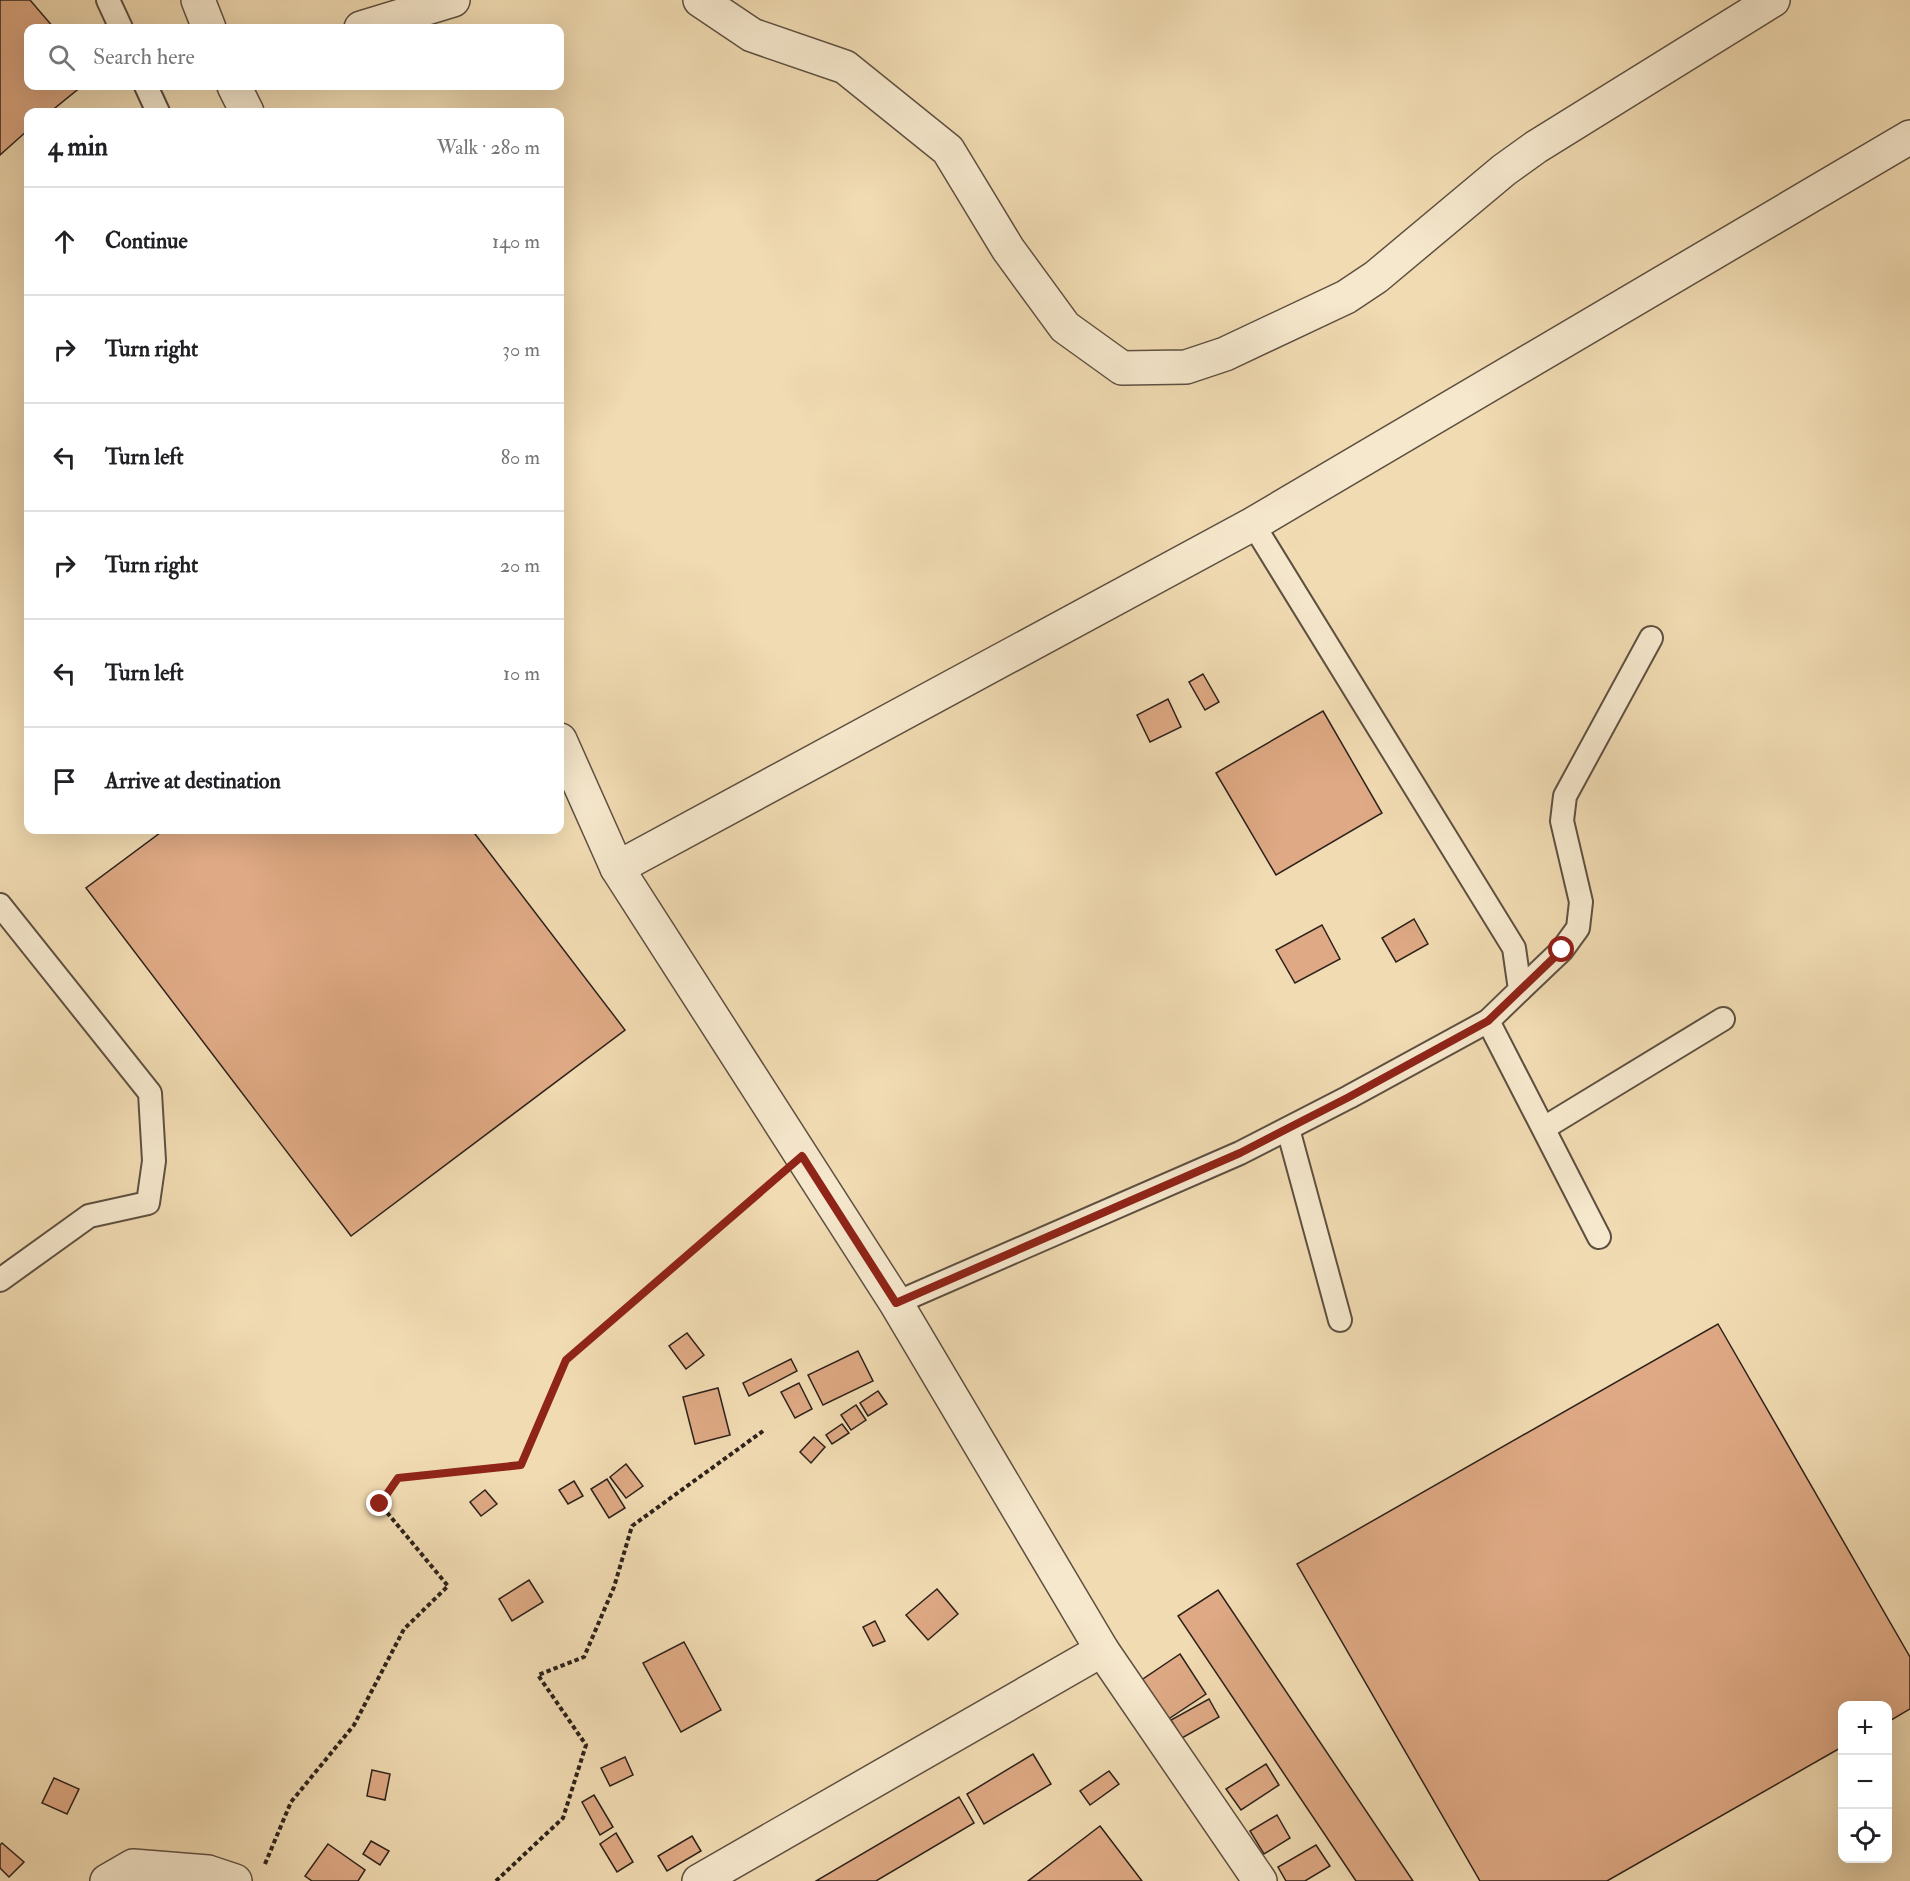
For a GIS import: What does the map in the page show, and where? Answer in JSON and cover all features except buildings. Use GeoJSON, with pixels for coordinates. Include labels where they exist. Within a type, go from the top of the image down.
{"type":"FeatureCollection","features":[{"type":"Feature","properties":{"kind":"street"},"geometry":{"type":"LineString","coordinates":[[198,0],[207,24]]}},
{"type":"Feature","properties":{"kind":"street"},"geometry":{"type":"LineString","coordinates":[[374,24],[453,0]]}},
{"type":"Feature","properties":{"kind":"street"},"geometry":{"type":"LineString","coordinates":[[700,0],[752,35],[844,67],[948,150],[1008,249],[1065,327],[1122,368],[1186,367],[1225,354],[1346,297],[1376,277],[1528,153],[1773,0]]}},
{"type":"Feature","properties":{"kind":"street"},"geometry":{"type":"LineString","coordinates":[[236,90],[245,108]]}},
{"type":"Feature","properties":{"kind":"street"},"geometry":{"type":"LineString","coordinates":[[617,868],[1253,524],[1910,137]]}},
{"type":"Feature","properties":{"kind":"street"},"geometry":{"type":"LineString","coordinates":[[564,749],[617,868],[896,1303],[1102,1650],[1260,1881]]}},
{"type":"Feature","properties":{"kind":"street"},"geometry":{"type":"LineString","coordinates":[[699,1881],[1102,1650]]}},
{"type":"Feature","properties":{"kind":"street"},"geometry":{"type":"LineString","coordinates":[[107,1881],[133,1866],[248,1876]]}},
{"type":"Feature","properties":{"kind":"lane"},"geometry":{"type":"LineString","coordinates":[[108,0],[119,24]]}},
{"type":"Feature","properties":{"kind":"lane"},"geometry":{"type":"LineString","coordinates":[[148,90],[156,108]]}},
{"type":"Feature","properties":{"kind":"lane"},"geometry":{"type":"LineString","coordinates":[[1253,524],[1514,948],[1520,990]]}},
{"type":"Feature","properties":{"kind":"lane"},"geometry":{"type":"LineString","coordinates":[[896,1303],[1288,1129],[1488,1021],[1562,950],[1578,928],[1581,902],[1562,821],[1565,796],[1651,638]]}},
{"type":"Feature","properties":{"kind":"lane"},"geometry":{"type":"LineString","coordinates":[[0,905],[150,1093],[154,1161],[147,1203],[89,1216],[0,1280]]}},
{"type":"Feature","properties":{"kind":"lane"},"geometry":{"type":"LineString","coordinates":[[1544,1128],[1723,1019]]}},
{"type":"Feature","properties":{"kind":"lane"},"geometry":{"type":"LineString","coordinates":[[1488,1021],[1599,1237]]}},
{"type":"Feature","properties":{"kind":"lane"},"geometry":{"type":"LineString","coordinates":[[1288,1129],[1340,1320]]}},
{"type":"Feature","properties":{"kind":"path"},"geometry":{"type":"LineString","coordinates":[[248,1876],[291,1802],[354,1725],[404,1629],[448,1586],[380,1504],[398,1478],[521,1465],[566,1360],[802,1156]]}},
{"type":"Feature","properties":{"kind":"path"},"geometry":{"type":"LineString","coordinates":[[496,1881],[563,1818],[586,1745],[538,1675],[584,1657],[614,1587],[632,1526],[763,1431]]}},
{"type":"Feature","properties":{"kind":"route"},"geometry":{"type":"LineString","coordinates":[[380,1504],[398,1478],[521,1465],[566,1360],[802,1156],[896,1303],[1240,1153],[1349,1097],[1488,1021],[1562,950]]}}]}
